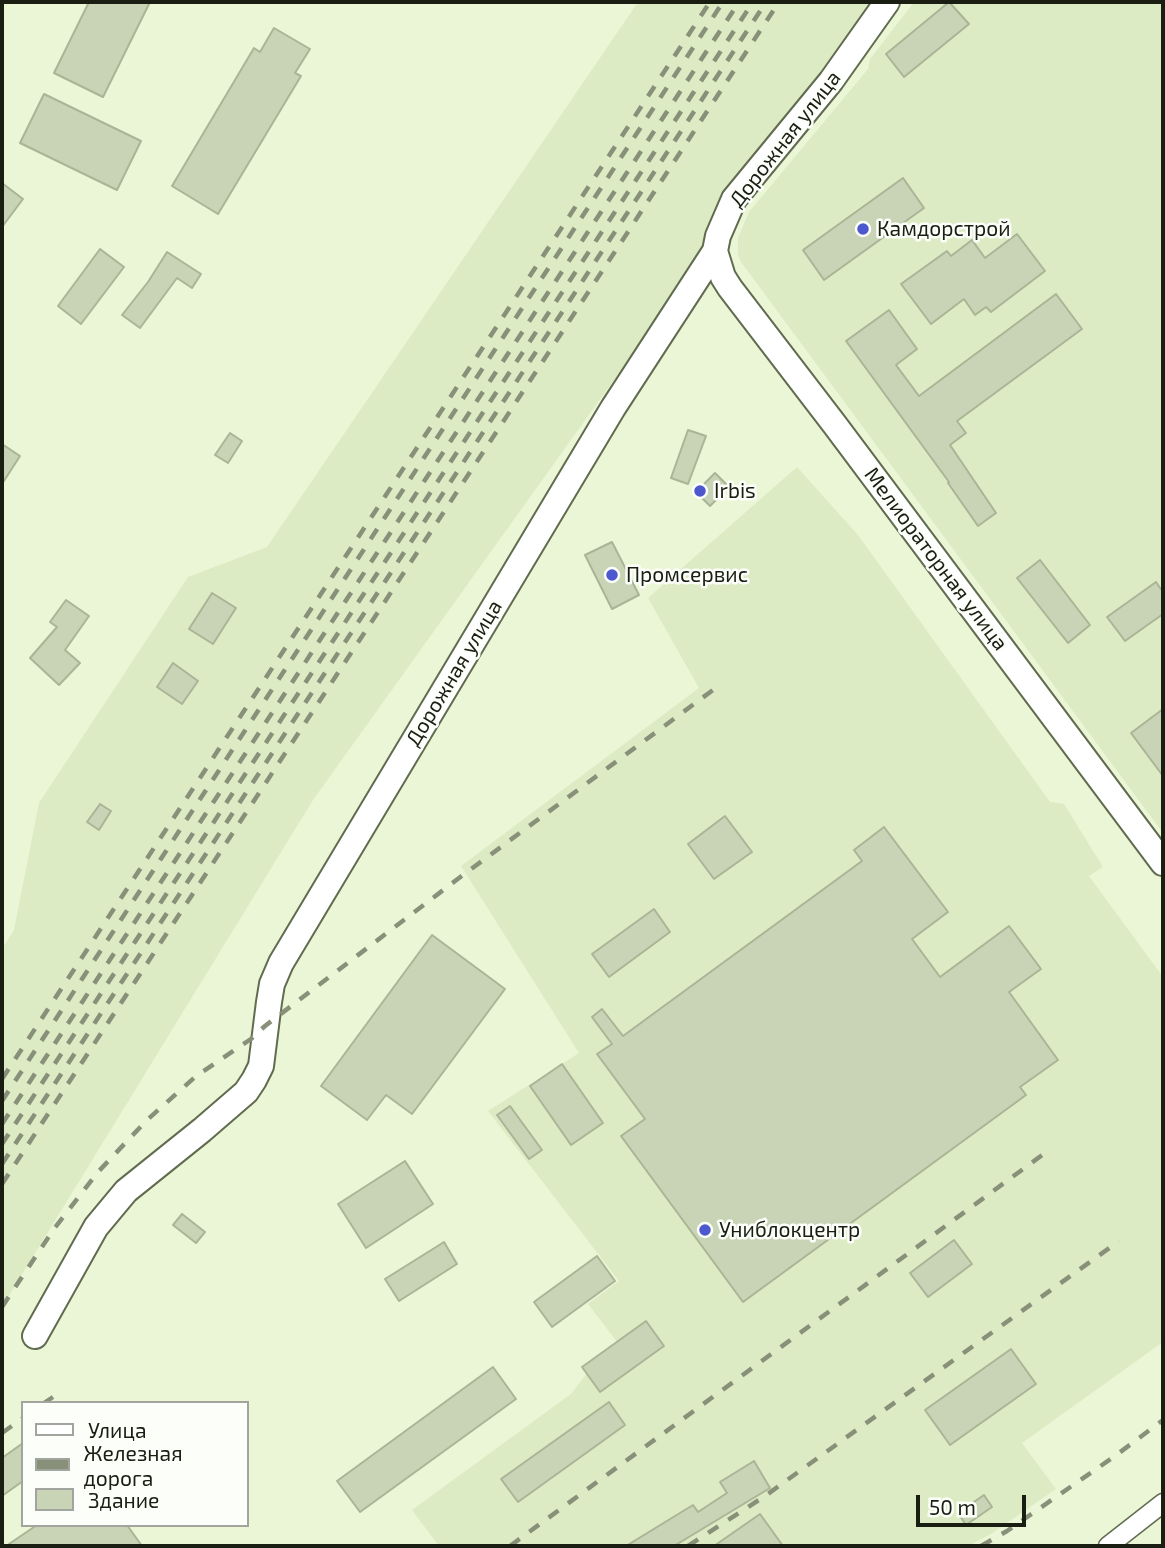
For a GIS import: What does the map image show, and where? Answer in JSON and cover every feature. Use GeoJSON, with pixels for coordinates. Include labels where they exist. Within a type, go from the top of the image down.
{"type":"FeatureCollection","features":[{"type":"Feature","properties":{"kind":"street","name":"Дорожная улица"},"geometry":{"type":"LineString","coordinates":[[35,1336],[96,1227],[126,1191],[246,1092],[254,1080],[261,1066],[272,984],[281,963],[613,408],[715,251],[718,236],[734,199],[831,81],[887,2]]}},
{"type":"Feature","properties":{"kind":"street","name":"Мелиораторная улица"},"geometry":{"type":"LineString","coordinates":[[715,251],[723,277],[730,289],[1163,863]]}},
{"type":"Feature","properties":{"kind":"street"},"geometry":{"type":"LineString","coordinates":[[1108,1546],[1163,1503]]}},
{"type":"Feature","properties":{"kind":"shaded area"},"geometry":{"type":"Polygon","coordinates":[[[638,2],[877,2],[712,243],[313,800],[2,1307],[2,949],[14,930],[39,803],[188,577],[267,547],[638,2]]]}},
{"type":"Feature","properties":{"kind":"shaded area"},"geometry":{"type":"Polygon","coordinates":[[[914,2],[1163,2],[1163,833],[738,255],[738,238],[749,212],[868,69],[870,59],[914,2]]]}},
{"type":"Feature","properties":{"kind":"shaded area"},"geometry":{"type":"Polygon","coordinates":[[[797,467],[858,535],[1050,802],[1064,804],[1103,867],[1089,876],[1163,977],[1163,1342],[1022,1443],[1056,1489],[991,1534],[968,1546],[439,1546],[412,1510],[571,1394],[587,1373],[621,1347],[588,1304],[619,1281],[488,1111],[579,1053],[461,866],[699,688],[648,598],[797,467]]]}},
{"type":"Feature","properties":{"kind":"building"},"geometry":{"type":"Polygon","coordinates":[[[89,2],[150,2],[103,97],[54,73],[89,2]]]}},
{"type":"Feature","properties":{"kind":"building"},"geometry":{"type":"Polygon","coordinates":[[[949,2],[969,24],[904,77],[886,54],[949,2]]]}},
{"type":"Feature","properties":{"kind":"building"},"geometry":{"type":"Polygon","coordinates":[[[274,28],[310,49],[295,73],[301,76],[218,214],[172,186],[254,48],[260,52],[274,28]]]}},
{"type":"Feature","properties":{"kind":"building"},"geometry":{"type":"Polygon","coordinates":[[[44,94],[141,141],[117,190],[20,143],[44,94]]]}},
{"type":"Feature","properties":{"kind":"building","name":"Камдорстрой"},"geometry":{"type":"Polygon","coordinates":[[[903,178],[924,208],[824,280],[803,250],[903,178]]]}},
{"type":"Feature","properties":{"kind":"building"},"geometry":{"type":"Polygon","coordinates":[[[2,183],[23,199],[2,227],[2,183]]]}},
{"type":"Feature","properties":{"kind":"building"},"geometry":{"type":"Polygon","coordinates":[[[1017,234],[1045,271],[991,312],[986,307],[975,315],[964,299],[931,324],[901,284],[947,251],[951,256],[972,240],[985,258],[1017,234]]]}},
{"type":"Feature","properties":{"kind":"building"},"geometry":{"type":"Polygon","coordinates":[[[100,249],[124,267],[81,324],[58,306],[100,249]]]}},
{"type":"Feature","properties":{"kind":"building"},"geometry":{"type":"Polygon","coordinates":[[[167,252],[201,274],[192,288],[177,278],[140,328],[122,315],[167,252]]]}},
{"type":"Feature","properties":{"kind":"building"},"geometry":{"type":"Polygon","coordinates":[[[1056,294],[1082,329],[957,421],[966,433],[950,445],[996,513],[978,526],[846,341],[889,310],[917,349],[896,365],[919,396],[1056,294]]]}},
{"type":"Feature","properties":{"kind":"building"},"geometry":{"type":"Polygon","coordinates":[[[688,430],[706,436],[688,484],[671,478],[688,430]]]}},
{"type":"Feature","properties":{"kind":"building"},"geometry":{"type":"Polygon","coordinates":[[[230,433],[242,441],[228,463],[215,455],[230,433]]]}},
{"type":"Feature","properties":{"kind":"building"},"geometry":{"type":"Polygon","coordinates":[[[2,444],[20,456],[2,484],[2,444]]]}},
{"type":"Feature","properties":{"kind":"building"},"geometry":{"type":"Polygon","coordinates":[[[715,473],[729,487],[710,506],[696,492],[715,473]]]}},
{"type":"Feature","properties":{"kind":"building","name":"Промсервис"},"geometry":{"type":"Polygon","coordinates":[[[612,542],[639,595],[612,609],[585,555],[612,542]]]}},
{"type":"Feature","properties":{"kind":"building"},"geometry":{"type":"Polygon","coordinates":[[[1040,560],[1090,625],[1068,643],[1017,578],[1040,560]]]}},
{"type":"Feature","properties":{"kind":"building"},"geometry":{"type":"Polygon","coordinates":[[[1156,582],[1163,592],[1163,614],[1125,641],[1107,617],[1156,582]]]}},
{"type":"Feature","properties":{"kind":"building"},"geometry":{"type":"Polygon","coordinates":[[[212,593],[236,608],[213,644],[189,629],[212,593]]]}},
{"type":"Feature","properties":{"kind":"building"},"geometry":{"type":"Polygon","coordinates":[[[66,600],[89,616],[65,650],[80,663],[59,685],[30,658],[57,627],[50,622],[66,600]]]}},
{"type":"Feature","properties":{"kind":"building"},"geometry":{"type":"Polygon","coordinates":[[[173,663],[198,681],[182,704],[157,687],[173,663]]]}},
{"type":"Feature","properties":{"kind":"building"},"geometry":{"type":"Polygon","coordinates":[[[1163,709],[1163,776],[1131,733],[1163,709]]]}},
{"type":"Feature","properties":{"kind":"building"},"geometry":{"type":"Polygon","coordinates":[[[100,804],[111,811],[99,830],[87,822],[100,804]]]}},
{"type":"Feature","properties":{"kind":"building"},"geometry":{"type":"Polygon","coordinates":[[[725,816],[752,852],[714,879],[688,844],[725,816]]]}},
{"type":"Feature","properties":{"kind":"building"},"geometry":{"type":"Polygon","coordinates":[[[884,827],[948,912],[912,939],[940,977],[1009,926],[1041,969],[1009,992],[1058,1060],[1020,1087],[1026,1095],[743,1302],[621,1136],[645,1119],[597,1054],[612,1044],[592,1017],[602,1009],[623,1036],[862,861],[854,850],[884,827]]]}},
{"type":"Feature","properties":{"kind":"building"},"geometry":{"type":"Polygon","coordinates":[[[654,909],[670,932],[609,977],[592,954],[654,909]]]}},
{"type":"Feature","properties":{"kind":"building"},"geometry":{"type":"Polygon","coordinates":[[[432,935],[505,989],[412,1114],[386,1095],[367,1120],[321,1086],[432,935]]]}},
{"type":"Feature","properties":{"kind":"building"},"geometry":{"type":"Polygon","coordinates":[[[562,1064],[603,1123],[571,1145],[530,1086],[562,1064]]]}},
{"type":"Feature","properties":{"kind":"building"},"geometry":{"type":"Polygon","coordinates":[[[510,1106],[542,1150],[529,1159],[497,1115],[510,1106]]]}},
{"type":"Feature","properties":{"kind":"building"},"geometry":{"type":"Polygon","coordinates":[[[405,1161],[433,1204],[366,1248],[338,1204],[405,1161]]]}},
{"type":"Feature","properties":{"kind":"building"},"geometry":{"type":"Polygon","coordinates":[[[182,1214],[205,1232],[196,1243],[173,1225],[182,1214]]]}},
{"type":"Feature","properties":{"kind":"building"},"geometry":{"type":"Polygon","coordinates":[[[954,1240],[972,1264],[928,1297],[910,1273],[954,1240]]]}},
{"type":"Feature","properties":{"kind":"building"},"geometry":{"type":"Polygon","coordinates":[[[444,1242],[457,1264],[399,1301],[385,1279],[444,1242]]]}},
{"type":"Feature","properties":{"kind":"building"},"geometry":{"type":"Polygon","coordinates":[[[597,1256],[615,1281],[552,1327],[534,1302],[597,1256]]]}},
{"type":"Feature","properties":{"kind":"building"},"geometry":{"type":"Polygon","coordinates":[[[646,1321],[664,1346],[600,1392],[582,1367],[646,1321]]]}},
{"type":"Feature","properties":{"kind":"building"},"geometry":{"type":"Polygon","coordinates":[[[1011,1349],[1036,1384],[950,1445],[925,1410],[1011,1349]]]}},
{"type":"Feature","properties":{"kind":"building"},"geometry":{"type":"Polygon","coordinates":[[[493,1367],[516,1399],[360,1512],[337,1481],[493,1367]]]}},
{"type":"Feature","properties":{"kind":"building"},"geometry":{"type":"Polygon","coordinates":[[[609,1402],[625,1425],[518,1502],[501,1479],[609,1402]]]}},
{"type":"Feature","properties":{"kind":"building"},"geometry":{"type":"Polygon","coordinates":[[[21,1444],[21,1482],[2,1496],[2,1458],[21,1444]]]}},
{"type":"Feature","properties":{"kind":"building"},"geometry":{"type":"Polygon","coordinates":[[[754,1461],[770,1488],[674,1546],[626,1546],[693,1505],[698,1512],[727,1493],[720,1482],[754,1461]]]}},
{"type":"Feature","properties":{"kind":"building"},"geometry":{"type":"Polygon","coordinates":[[[984,1495],[992,1507],[966,1525],[958,1513],[984,1495]]]}},
{"type":"Feature","properties":{"kind":"building"},"geometry":{"type":"Polygon","coordinates":[[[760,1514],[783,1546],[714,1546],[760,1514]]]}},
{"type":"Feature","properties":{"kind":"building"},"geometry":{"type":"Polygon","coordinates":[[[34,1527],[128,1527],[142,1546],[6,1546],[34,1527]]]}},
{"type":"Feature","properties":{"kind":"railway"},"geometry":{"type":"LineString","coordinates":[[2,1079],[710,2]]}},
{"type":"Feature","properties":{"kind":"railway"},"geometry":{"type":"LineString","coordinates":[[2,1101],[723,2]]}},
{"type":"Feature","properties":{"kind":"railway"},"geometry":{"type":"LineString","coordinates":[[2,1124],[739,2]]}},
{"type":"Feature","properties":{"kind":"railway"},"geometry":{"type":"LineString","coordinates":[[2,1144],[753,2]]}},
{"type":"Feature","properties":{"kind":"railway"},"geometry":{"type":"LineString","coordinates":[[2,1164],[766,2]]}},
{"type":"Feature","properties":{"kind":"railway"},"geometry":{"type":"LineString","coordinates":[[2,1184],[779,2]]}},
{"type":"Feature","properties":{"kind":"railway"},"geometry":{"type":"LineString","coordinates":[[2,1307],[54,1229],[98,1172],[146,1121],[195,1077],[251,1039],[459,878],[717,687]]}},
{"type":"Feature","properties":{"kind":"railway"},"geometry":{"type":"LineString","coordinates":[[510,1546],[1049,1150]]}},
{"type":"Feature","properties":{"kind":"railway"},"geometry":{"type":"LineString","coordinates":[[688,1546],[765,1496],[1119,1241]]}},
{"type":"Feature","properties":{"kind":"railway"},"geometry":{"type":"LineString","coordinates":[[47,1401],[53,1397]]}},
{"type":"Feature","properties":{"kind":"railway"},"geometry":{"type":"LineString","coordinates":[[2,1433],[21,1419]]}},
{"type":"Feature","properties":{"kind":"railway"},"geometry":{"type":"LineString","coordinates":[[981,1546],[1007,1531],[1163,1420]]}},
{"type":"Feature","properties":{"kind":"place","name":"Камдорстрой"},"geometry":{"type":"Point","coordinates":[863,229]}},
{"type":"Feature","properties":{"kind":"place","name":"Irbis"},"geometry":{"type":"Point","coordinates":[700,491]}},
{"type":"Feature","properties":{"kind":"place","name":"Промсервис"},"geometry":{"type":"Point","coordinates":[612,575]}},
{"type":"Feature","properties":{"kind":"place","name":"Униблокцентр"},"geometry":{"type":"Point","coordinates":[705,1230]}}]}
